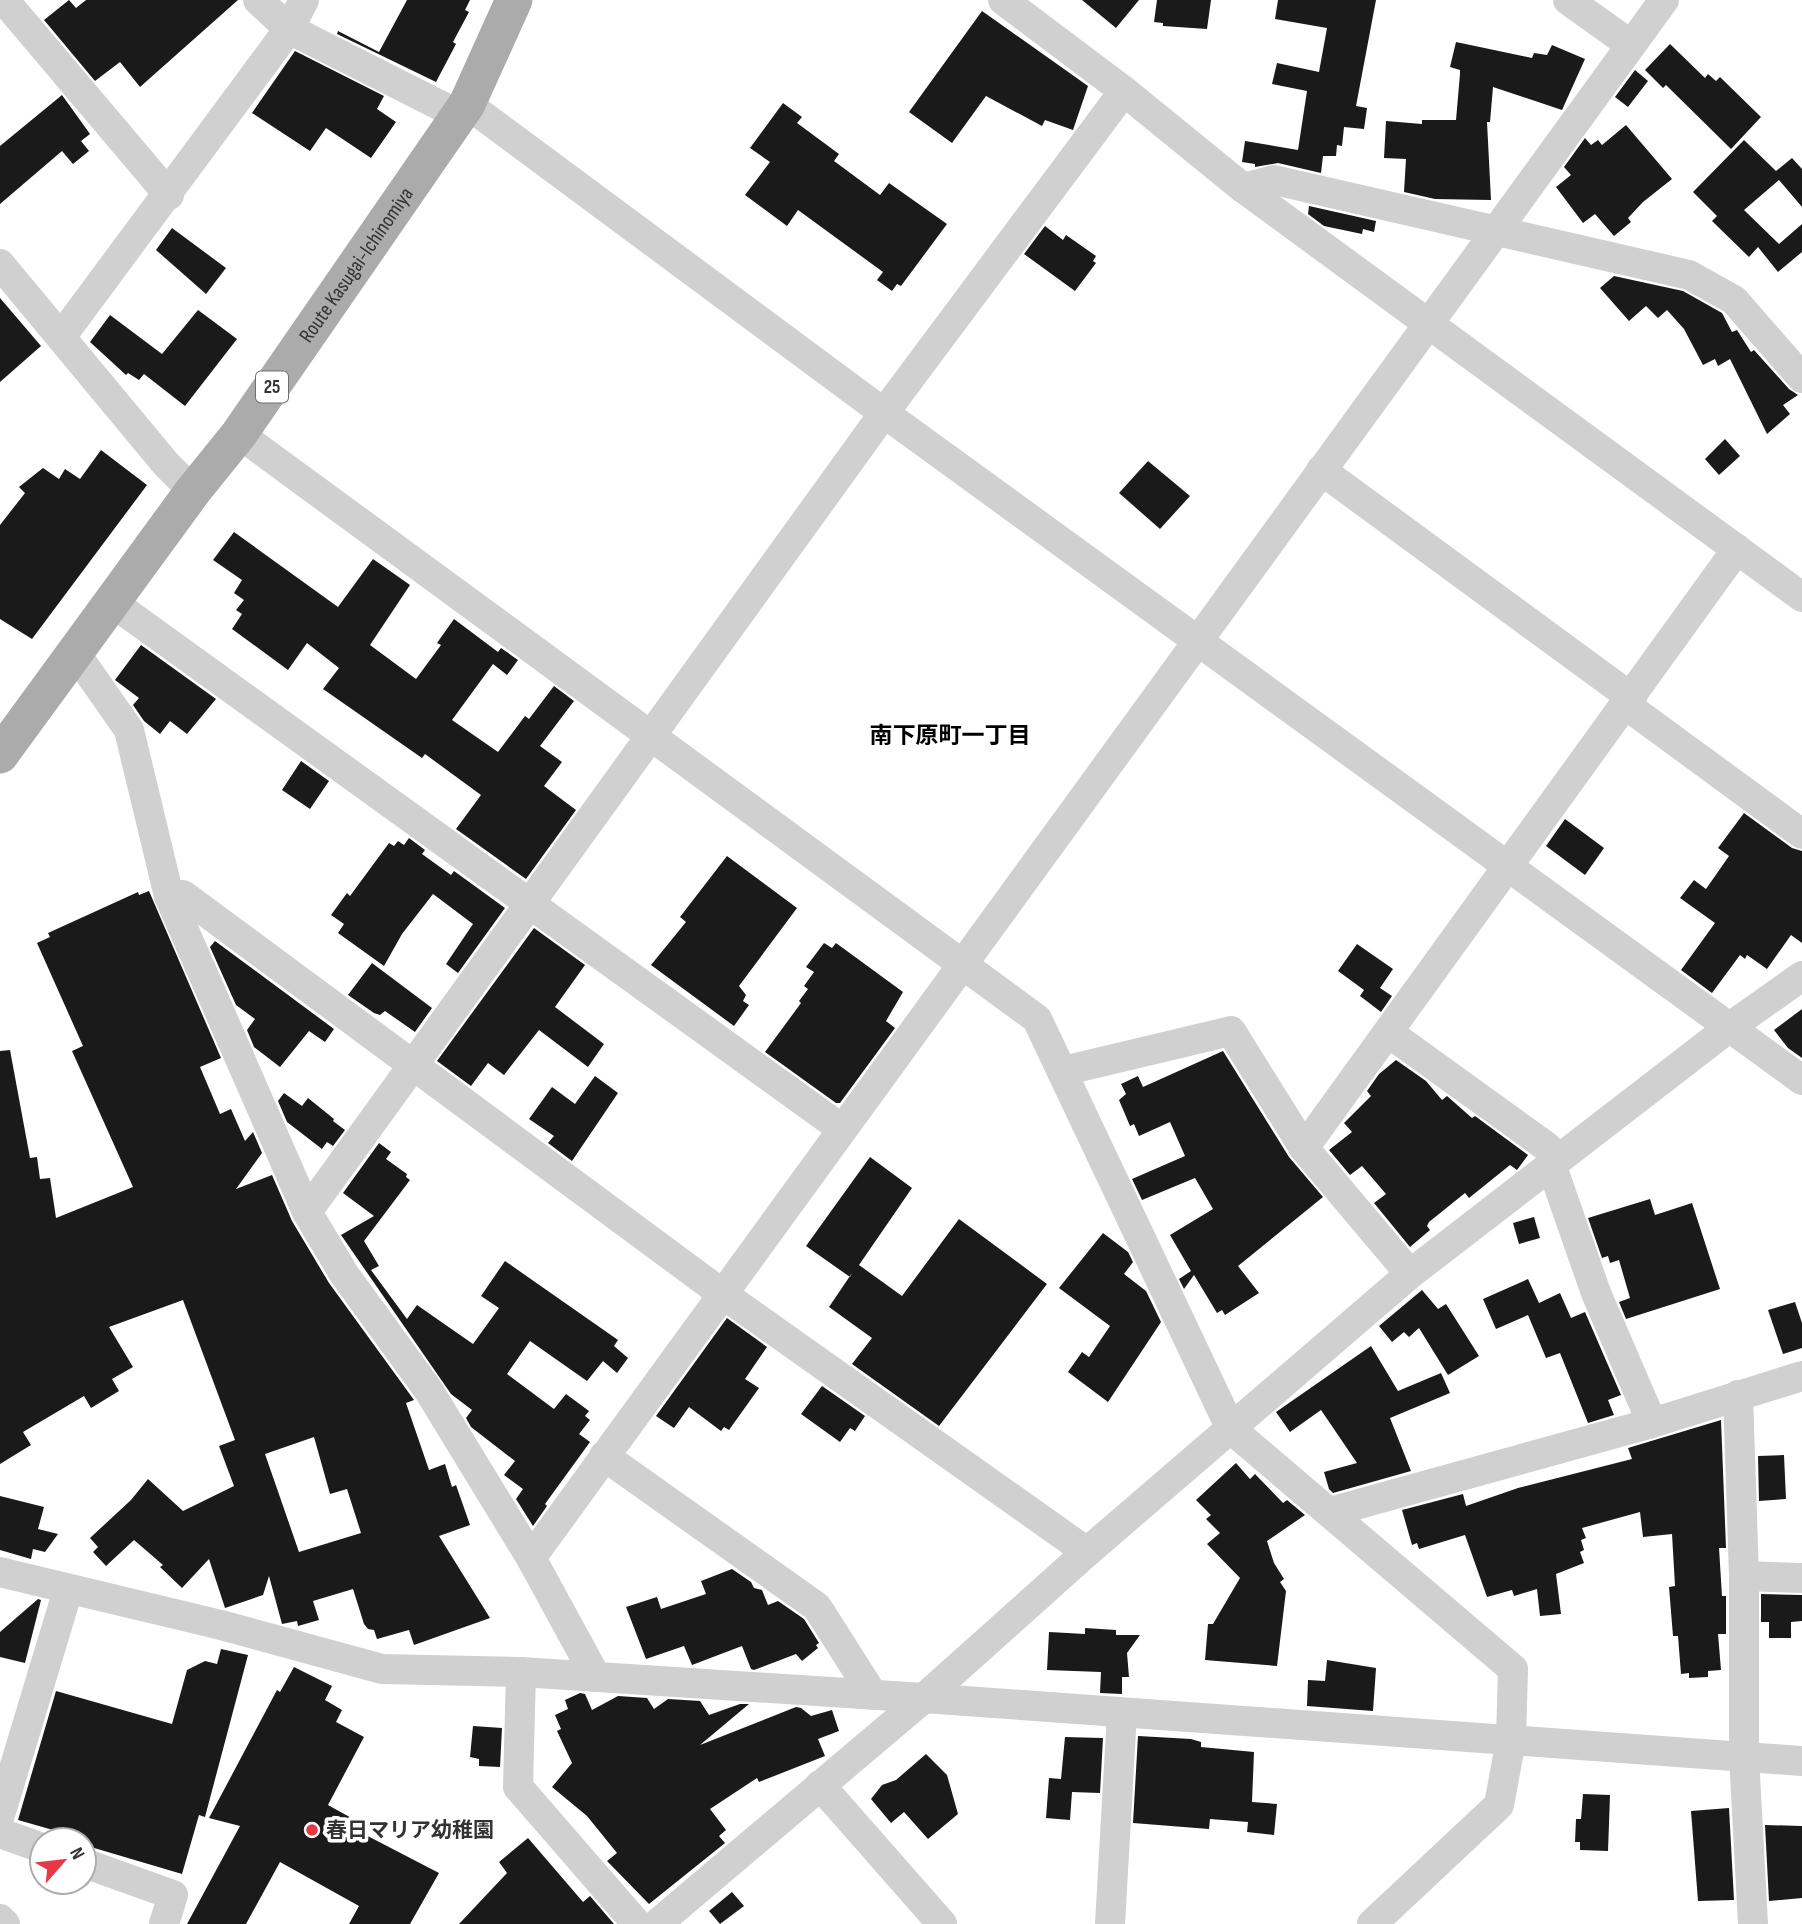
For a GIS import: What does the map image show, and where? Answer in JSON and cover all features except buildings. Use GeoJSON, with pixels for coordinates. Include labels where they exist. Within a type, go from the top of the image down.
{"type":"FeatureCollection","features":[{"type":"Feature","properties":{"kind":"main road","name":"Route Kasugai-Ichinomiya"},"geometry":{"type":"LineString","coordinates":[[0,755],[193,491],[239,435],[463,110],[513,0]]}},
{"type":"Feature","properties":{"kind":"street"},"geometry":{"type":"LineString","coordinates":[[5,0],[169,194]]}},
{"type":"Feature","properties":{"kind":"street"},"geometry":{"type":"LineString","coordinates":[[258,0],[289,29],[463,110],[1802,1080]]}},
{"type":"Feature","properties":{"kind":"street"},"geometry":{"type":"LineString","coordinates":[[61,337],[289,29],[304,0]]}},
{"type":"Feature","properties":{"kind":"street"},"geometry":{"type":"LineString","coordinates":[[1003,0],[1124,91],[1243,188],[1802,597]]}},
{"type":"Feature","properties":{"kind":"street"},"geometry":{"type":"LineString","coordinates":[[1568,0],[1631,45]]}},
{"type":"Feature","properties":{"kind":"street"},"geometry":{"type":"LineString","coordinates":[[531,1558],[1427,322],[1497,231],[1664,0]]}},
{"type":"Feature","properties":{"kind":"street"},"geometry":{"type":"LineString","coordinates":[[307,1212],[884,413],[1124,91]]}},
{"type":"Feature","properties":{"kind":"street"},"geometry":{"type":"LineString","coordinates":[[1243,188],[1274,180],[1689,275],[1734,300],[1802,378]]}},
{"type":"Feature","properties":{"kind":"street"},"geometry":{"type":"LineString","coordinates":[[0,264],[166,464],[193,491]]}},
{"type":"Feature","properties":{"kind":"street"},"geometry":{"type":"LineString","coordinates":[[239,435],[1037,1019],[1231,1429],[1513,1669],[1511,1740],[1499,1805],[1385,1920]]}},
{"type":"Feature","properties":{"kind":"street"},"geometry":{"type":"LineString","coordinates":[[1321,470],[1802,834]]}},
{"type":"Feature","properties":{"kind":"street"},"geometry":{"type":"LineString","coordinates":[[1304,1148],[1737,550]]}},
{"type":"Feature","properties":{"kind":"street"},"geometry":{"type":"LineString","coordinates":[[113,603],[842,1129]]}},
{"type":"Feature","properties":{"kind":"street"},"geometry":{"type":"LineString","coordinates":[[76,654],[129,730],[169,896],[307,1212],[344,1274],[429,1391],[531,1558],[596,1677]]}},
{"type":"Feature","properties":{"kind":"street"},"geometry":{"type":"LineString","coordinates":[[169,896],[183,895],[724,1295],[1087,1552]]}},
{"type":"Feature","properties":{"kind":"street"},"geometry":{"type":"LineString","coordinates":[[521,1672],[518,1787],[653,1924],[924,1698],[1087,1552],[1410,1274],[1730,1027],[1802,976]]}},
{"type":"Feature","properties":{"kind":"street"},"geometry":{"type":"LineString","coordinates":[[1063,1071],[1231,1031],[1304,1148],[1410,1274]]}},
{"type":"Feature","properties":{"kind":"street"},"geometry":{"type":"LineString","coordinates":[[1389,1033],[1547,1147],[1596,1293],[1652,1423]]}},
{"type":"Feature","properties":{"kind":"street"},"geometry":{"type":"LineString","coordinates":[[1330,1512],[1652,1423],[1802,1376]]}},
{"type":"Feature","properties":{"kind":"street"},"geometry":{"type":"LineString","coordinates":[[1738,1395],[1744,1576],[1744,1756],[1753,1924]]}},
{"type":"Feature","properties":{"kind":"street"},"geometry":{"type":"LineString","coordinates":[[604,1456],[817,1607],[873,1695]]}},
{"type":"Feature","properties":{"kind":"street"},"geometry":{"type":"LineString","coordinates":[[0,1572],[220,1625],[382,1669],[521,1672],[924,1698],[1802,1761]]}},
{"type":"Feature","properties":{"kind":"street"},"geometry":{"type":"LineString","coordinates":[[1744,1576],[1802,1578]]}},
{"type":"Feature","properties":{"kind":"street"},"geometry":{"type":"LineString","coordinates":[[0,1815],[68,1590]]}},
{"type":"Feature","properties":{"kind":"street"},"geometry":{"type":"LineString","coordinates":[[1110,1924],[1122,1713]]}},
{"type":"Feature","properties":{"kind":"street"},"geometry":{"type":"LineString","coordinates":[[820,1785],[942,1924]]}},
{"type":"Feature","properties":{"kind":"street"},"geometry":{"type":"LineString","coordinates":[[0,1833],[28,1843]]}},
{"type":"Feature","properties":{"kind":"street"},"geometry":{"type":"LineString","coordinates":[[98,1868],[173,1895],[164,1924]]}},
{"type":"Feature","properties":{"kind":"street"},"geometry":{"type":"LineString","coordinates":[[0,1919],[5,1924]]}},
{"type":"Feature","properties":{"kind":"place","name":"春日マリア幼稚園"},"geometry":{"type":"Point","coordinates":[312,1830]}},
{"type":"Feature","properties":{"kind":"district","name":"南下原町一丁目"},"geometry":{"type":"Point","coordinates":[950,736]}}]}
